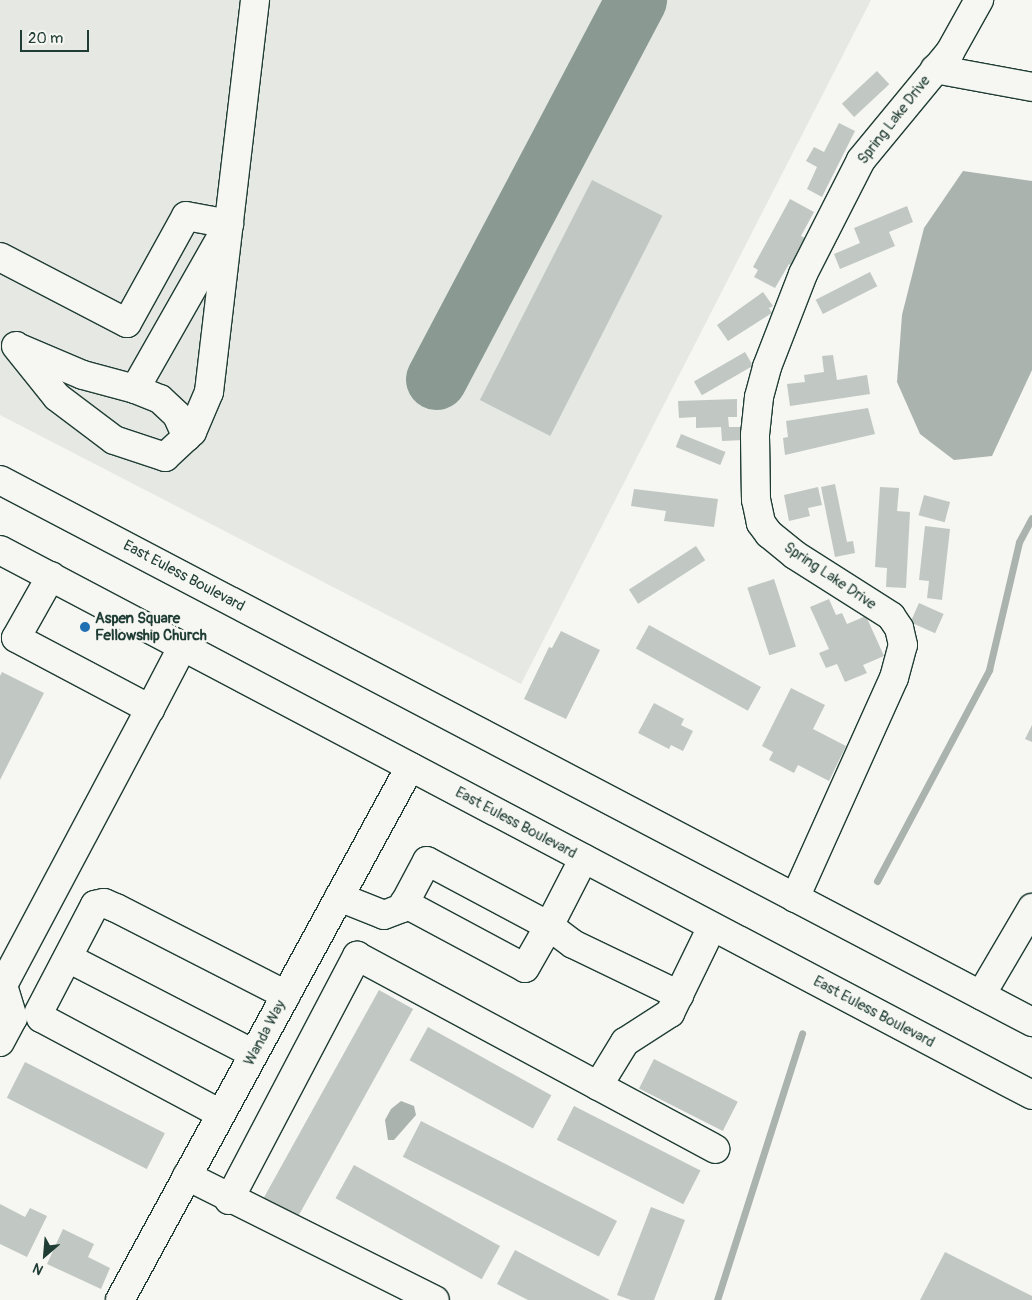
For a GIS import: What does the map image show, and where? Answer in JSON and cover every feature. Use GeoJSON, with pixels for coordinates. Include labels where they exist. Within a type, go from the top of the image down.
{"type":"FeatureCollection","features":[{"type":"Feature","properties":{"kind":"main road"},"geometry":{"type":"LineString","coordinates":[[8,342],[57,397],[114,440],[165,457],[187,437],[209,392],[256,0]]}},
{"type":"Feature","properties":{"kind":"main road","name":"Spring Lake Drive"},"geometry":{"type":"LineString","coordinates":[[795,898],[894,678],[903,645],[899,628],[892,616],[795,555],[769,534],[762,523],[756,500],[755,435],[759,397],[767,367],[803,274],[861,160],[950,52],[979,0]]}},
{"type":"Feature","properties":{"kind":"main road","name":"Spring Lake Drive"},"geometry":{"type":"LineString","coordinates":[[935,69],[1032,87]]}},
{"type":"Feature","properties":{"kind":"main road"},"geometry":{"type":"LineString","coordinates":[[0,257],[127,323],[186,216],[229,224]]}},
{"type":"Feature","properties":{"kind":"main road"},"geometry":{"type":"LineString","coordinates":[[135,389],[229,224]]}},
{"type":"Feature","properties":{"kind":"main road"},"geometry":{"type":"LineString","coordinates":[[8,342],[83,375],[135,389],[160,399],[177,415],[187,437]]}},
{"type":"Feature","properties":{"kind":"main road","name":"East Euless Boulevard"},"geometry":{"type":"LineString","coordinates":[[0,480],[1032,1022]]}},
{"type":"Feature","properties":{"kind":"main road","name":"East Euless Boulevard"},"geometry":{"type":"LineString","coordinates":[[0,550],[1032,1096]]}},
{"type":"Feature","properties":{"kind":"main road"},"geometry":{"type":"LineString","coordinates":[[50,576],[8,640],[150,709]]}},
{"type":"Feature","properties":{"kind":"main road"},"geometry":{"type":"LineString","coordinates":[[0,1042],[13,1018],[3,985],[183,646]]}},
{"type":"Feature","properties":{"kind":"main road","name":"Wanda Way"},"geometry":{"type":"LineString","coordinates":[[120,1300],[410,767]]}},
{"type":"Feature","properties":{"kind":"main road"},"geometry":{"type":"LineString","coordinates":[[404,903],[526,968],[584,858]]}},
{"type":"Feature","properties":{"kind":"main road"},"geometry":{"type":"LineString","coordinates":[[339,897],[384,915],[404,903],[427,860],[549,926],[573,944],[679,995]]}},
{"type":"Feature","properties":{"kind":"main road"},"geometry":{"type":"LineString","coordinates":[[221,1114],[41,1018],[39,1012],[95,904],[104,903],[286,995]]}},
{"type":"Feature","properties":{"kind":"main road"},"geometry":{"type":"LineString","coordinates":[[981,995],[1032,908]]}},
{"type":"Feature","properties":{"kind":"main road"},"geometry":{"type":"LineString","coordinates":[[598,1086],[625,1042],[670,1013],[712,926]]}},
{"type":"Feature","properties":{"kind":"main road"},"geometry":{"type":"LineString","coordinates":[[229,1200],[357,956],[715,1149]]}},
{"type":"Feature","properties":{"kind":"main road"},"geometry":{"type":"LineString","coordinates":[[68,958],[254,1054]]}},
{"type":"Feature","properties":{"kind":"main road"},"geometry":{"type":"LineString","coordinates":[[187,1176],[229,1200],[436,1300]]}},
{"type":"Feature","properties":{"kind":"shaded area"},"geometry":{"type":"Polygon","coordinates":[[[0,0],[871,0],[521,684],[0,415],[0,0]]]}},
{"type":"Feature","properties":{"kind":"shaded area"},"geometry":{"type":"Polygon","coordinates":[[[963,171],[1032,181],[1032,370],[992,456],[954,460],[920,434],[897,382],[902,315],[924,228],[963,171]]]}},
{"type":"Feature","properties":{"kind":"shaded area"},"geometry":{"type":"Polygon","coordinates":[[[401,1101],[414,1106],[416,1115],[394,1140],[388,1140],[385,1120],[391,1109],[401,1101]]]}},
{"type":"Feature","properties":{"kind":"building"},"geometry":{"type":"Polygon","coordinates":[[[877,71],[889,84],[854,117],[842,104],[877,71]]]}},
{"type":"Feature","properties":{"kind":"building"},"geometry":{"type":"Polygon","coordinates":[[[839,123],[855,131],[822,197],[807,189],[817,167],[806,161],[814,147],[824,152],[839,123]]]}},
{"type":"Feature","properties":{"kind":"building"},"geometry":{"type":"Polygon","coordinates":[[[592,180],[662,216],[550,436],[480,400],[592,180]]]}},
{"type":"Feature","properties":{"kind":"building"},"geometry":{"type":"Polygon","coordinates":[[[790,199],[814,212],[801,236],[809,240],[794,267],[789,264],[775,288],[754,277],[758,270],[753,267],[790,199]]]}},
{"type":"Feature","properties":{"kind":"building"},"geometry":{"type":"Polygon","coordinates":[[[907,206],[913,222],[889,232],[895,246],[840,269],[834,254],[860,243],[854,228],[907,206]]]}},
{"type":"Feature","properties":{"kind":"building"},"geometry":{"type":"Polygon","coordinates":[[[870,272],[877,286],[823,314],[816,300],[870,272]]]}},
{"type":"Feature","properties":{"kind":"building"},"geometry":{"type":"Polygon","coordinates":[[[763,292],[773,306],[769,308],[772,313],[728,341],[717,325],[763,292]]]}},
{"type":"Feature","properties":{"kind":"building"},"geometry":{"type":"Polygon","coordinates":[[[745,352],[753,366],[702,395],[694,382],[745,352]]]}},
{"type":"Feature","properties":{"kind":"building"},"geometry":{"type":"Polygon","coordinates":[[[833,355],[837,380],[867,375],[870,394],[790,406],[787,384],[805,382],[804,375],[824,372],[822,356],[833,355]]]}},
{"type":"Feature","properties":{"kind":"building"},"geometry":{"type":"Polygon","coordinates":[[[737,399],[737,417],[728,417],[729,427],[743,427],[744,440],[722,441],[721,427],[696,428],[696,417],[679,418],[678,401],[737,399]]]}},
{"type":"Feature","properties":{"kind":"building"},"geometry":{"type":"Polygon","coordinates":[[[868,408],[875,434],[785,455],[783,438],[788,437],[786,421],[868,408]]]}},
{"type":"Feature","properties":{"kind":"building"},"geometry":{"type":"Polygon","coordinates":[[[681,434],[726,452],[720,465],[676,447],[681,434]]]}},
{"type":"Feature","properties":{"kind":"building"},"geometry":{"type":"Polygon","coordinates":[[[835,484],[847,542],[853,541],[855,553],[835,557],[821,487],[835,484]]]}},
{"type":"Feature","properties":{"kind":"building"},"geometry":{"type":"Polygon","coordinates":[[[818,487],[822,505],[808,508],[810,516],[789,521],[784,495],[818,487]]]}},
{"type":"Feature","properties":{"kind":"building"},"geometry":{"type":"Polygon","coordinates":[[[880,487],[899,488],[897,511],[910,512],[906,588],[886,587],[887,568],[875,567],[880,487]]]}},
{"type":"Feature","properties":{"kind":"building"},"geometry":{"type":"Polygon","coordinates":[[[634,489],[718,499],[714,527],[664,521],[666,511],[631,506],[634,489]]]}},
{"type":"Feature","properties":{"kind":"building"},"geometry":{"type":"Polygon","coordinates":[[[924,495],[950,502],[945,522],[919,515],[924,495]]]}},
{"type":"Feature","properties":{"kind":"building"},"geometry":{"type":"Polygon","coordinates":[[[925,526],[950,529],[942,600],[927,598],[929,581],[919,580],[925,526]]]}},
{"type":"Feature","properties":{"kind":"building"},"geometry":{"type":"Polygon","coordinates":[[[696,546],[705,560],[638,604],[629,590],[696,546]]]}},
{"type":"Feature","properties":{"kind":"building"},"geometry":{"type":"Polygon","coordinates":[[[774,579],[796,647],[769,655],[747,588],[774,579]]]}},
{"type":"Feature","properties":{"kind":"building"},"geometry":{"type":"Polygon","coordinates":[[[829,599],[836,615],[842,613],[847,624],[866,616],[884,656],[863,665],[867,673],[845,682],[837,664],[826,668],[819,653],[829,649],[810,607],[829,599]]]}},
{"type":"Feature","properties":{"kind":"building"},"geometry":{"type":"Polygon","coordinates":[[[919,603],[944,614],[935,633],[910,622],[919,603]]]}},
{"type":"Feature","properties":{"kind":"building"},"geometry":{"type":"Polygon","coordinates":[[[649,625],[761,687],[748,711],[636,649],[649,625]]]}},
{"type":"Feature","properties":{"kind":"building"},"geometry":{"type":"Polygon","coordinates":[[[561,631],[600,650],[566,719],[524,699],[549,647],[552,648],[561,631]]]}},
{"type":"Feature","properties":{"kind":"building"},"geometry":{"type":"Polygon","coordinates":[[[2,672],[44,693],[0,780],[0,676],[2,672]]]}},
{"type":"Feature","properties":{"kind":"building"},"geometry":{"type":"Polygon","coordinates":[[[791,688],[825,705],[813,729],[846,746],[829,781],[798,765],[794,773],[769,760],[773,752],[762,746],[791,688]]]}},
{"type":"Feature","properties":{"kind":"building"},"geometry":{"type":"Polygon","coordinates":[[[654,703],[684,719],[681,725],[693,731],[683,751],[671,745],[669,749],[638,733],[654,703]]]}},
{"type":"Feature","properties":{"kind":"building"},"geometry":{"type":"Polygon","coordinates":[[[1032,725],[1032,742],[1025,739],[1032,725]]]}},
{"type":"Feature","properties":{"kind":"building"},"geometry":{"type":"Polygon","coordinates":[[[379,990],[413,1009],[296,1220],[262,1201],[379,990]]]}},
{"type":"Feature","properties":{"kind":"building"},"geometry":{"type":"Polygon","coordinates":[[[428,1027],[551,1095],[533,1129],[410,1060],[428,1027]]]}},
{"type":"Feature","properties":{"kind":"building"},"geometry":{"type":"Polygon","coordinates":[[[654,1059],[738,1102],[723,1131],[639,1088],[654,1059]]]}},
{"type":"Feature","properties":{"kind":"building"},"geometry":{"type":"Polygon","coordinates":[[[25,1062],[165,1133],[147,1169],[7,1098],[25,1062]]]}},
{"type":"Feature","properties":{"kind":"building"},"geometry":{"type":"Polygon","coordinates":[[[574,1106],[701,1170],[683,1204],[557,1140],[574,1106]]]}},
{"type":"Feature","properties":{"kind":"building"},"geometry":{"type":"Polygon","coordinates":[[[421,1121],[617,1221],[599,1257],[403,1157],[421,1121]]]}},
{"type":"Feature","properties":{"kind":"building"},"geometry":{"type":"Polygon","coordinates":[[[354,1165],[500,1246],[482,1279],[336,1198],[354,1165]]]}},
{"type":"Feature","properties":{"kind":"building"},"geometry":{"type":"Polygon","coordinates":[[[0,1204],[25,1217],[30,1208],[47,1216],[27,1257],[0,1244],[0,1204]]]}},
{"type":"Feature","properties":{"kind":"building"},"geometry":{"type":"Polygon","coordinates":[[[651,1207],[685,1220],[654,1300],[631,1300],[617,1295],[651,1207]]]}},
{"type":"Feature","properties":{"kind":"building"},"geometry":{"type":"Polygon","coordinates":[[[63,1229],[94,1244],[88,1257],[110,1268],[101,1289],[47,1264],[63,1229]]]}},
{"type":"Feature","properties":{"kind":"building"},"geometry":{"type":"Polygon","coordinates":[[[515,1250],[610,1300],[528,1300],[497,1284],[515,1250]]]}},
{"type":"Feature","properties":{"kind":"building"},"geometry":{"type":"Polygon","coordinates":[[[945,1252],[1032,1296],[1032,1300],[920,1300],[945,1252]]]}},
{"type":"Feature","properties":{"kind":"waterway"},"geometry":{"type":"LineString","coordinates":[[877,881],[989,670],[1019,542],[1032,518]]}},
{"type":"Feature","properties":{"kind":"waterway"},"geometry":{"type":"LineString","coordinates":[[717,1300],[802,1033]]}},
{"type":"Feature","properties":{"kind":"taxiway"},"geometry":{"type":"LineString","coordinates":[[436,379],[636,0]]}},
{"type":"Feature","properties":{"kind":"place","name":"Aspen Square Fellowship Church"},"geometry":{"type":"Point","coordinates":[85,627]}}]}
